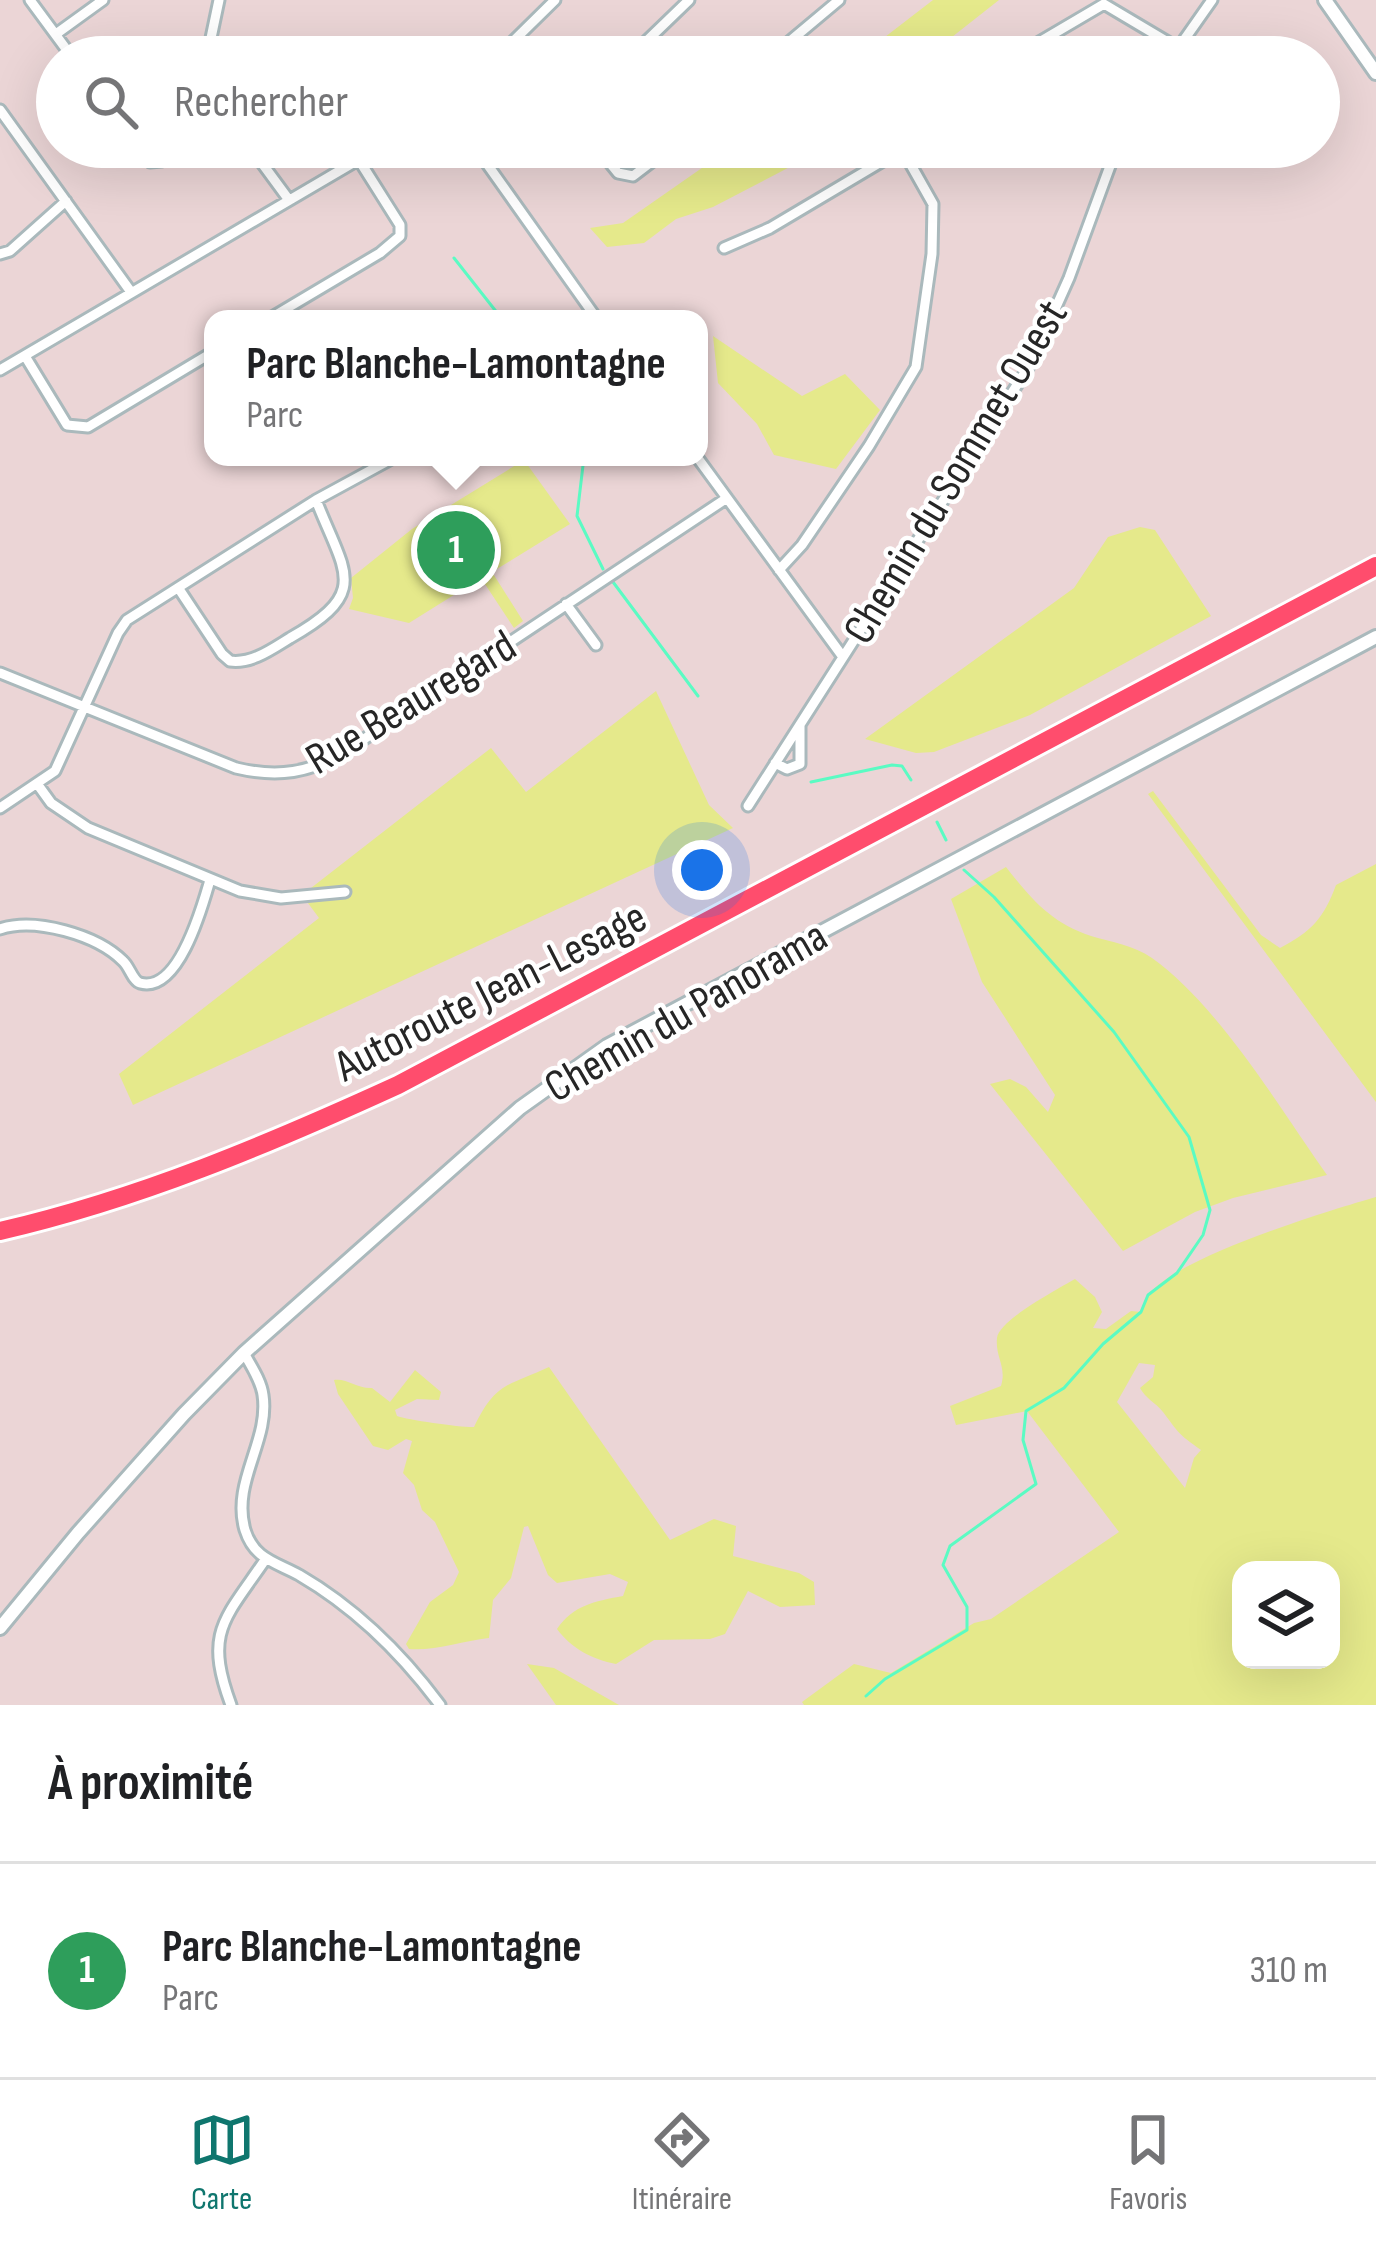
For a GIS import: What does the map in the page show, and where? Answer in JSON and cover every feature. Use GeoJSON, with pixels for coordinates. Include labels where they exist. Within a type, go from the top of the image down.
{"type":"FeatureCollection","features":[{"type":"Feature","properties":{"kind":"highway","name":"Autoroute Jean-Lesage"},"geometry":{"type":"LineString","coordinates":[[0,1231],[127,1196],[230,1159],[398,1085],[1376,566]]}},
{"type":"Feature","properties":{"kind":"street"},"geometry":{"type":"LineString","coordinates":[[30,0],[56,34],[103,0]]}},
{"type":"Feature","properties":{"kind":"street"},"geometry":{"type":"LineString","coordinates":[[211,36],[219,0]]}},
{"type":"Feature","properties":{"kind":"street"},"geometry":{"type":"LineString","coordinates":[[518,36],[555,0]]}},
{"type":"Feature","properties":{"kind":"street"},"geometry":{"type":"LineString","coordinates":[[652,36],[689,0]]}},
{"type":"Feature","properties":{"kind":"street"},"geometry":{"type":"LineString","coordinates":[[796,36],[839,0]]}},
{"type":"Feature","properties":{"kind":"street"},"geometry":{"type":"LineString","coordinates":[[1187,36],[1212,0]]}},
{"type":"Feature","properties":{"kind":"street"},"geometry":{"type":"LineString","coordinates":[[1325,0],[1376,73]]}},
{"type":"Feature","properties":{"kind":"street"},"geometry":{"type":"LineString","coordinates":[[1046,36],[1104,4],[1150,36]]}},
{"type":"Feature","properties":{"kind":"street"},"geometry":{"type":"LineString","coordinates":[[0,110],[36,160]]}},
{"type":"Feature","properties":{"kind":"street"},"geometry":{"type":"LineString","coordinates":[[42,168],[130,292]]}},
{"type":"Feature","properties":{"kind":"street"},"geometry":{"type":"LineString","coordinates":[[265,168],[289,200]]}},
{"type":"Feature","properties":{"kind":"street"},"geometry":{"type":"LineString","coordinates":[[0,370],[345,168]]}},
{"type":"Feature","properties":{"kind":"street"},"geometry":{"type":"LineString","coordinates":[[283,310],[380,253],[400,236],[400,225],[364,168]]}},
{"type":"Feature","properties":{"kind":"street"},"geometry":{"type":"LineString","coordinates":[[490,168],[591,310]]}},
{"type":"Feature","properties":{"kind":"street"},"geometry":{"type":"LineString","coordinates":[[614,168],[633,176],[643,168]]}},
{"type":"Feature","properties":{"kind":"street"},"geometry":{"type":"LineString","coordinates":[[724,248],[770,228],[870,168]]}},
{"type":"Feature","properties":{"kind":"street"},"geometry":{"type":"LineString","coordinates":[[779,570],[826,510],[916,367],[932,254],[933,204],[914,168]]}},
{"type":"Feature","properties":{"kind":"street","name":"Chemin du Sommet Ouest"},"geometry":{"type":"LineString","coordinates":[[748,806],[1031,363],[1109,168]]}},
{"type":"Feature","properties":{"kind":"street"},"geometry":{"type":"LineString","coordinates":[[0,254],[10,251],[66,201]]}},
{"type":"Feature","properties":{"kind":"street"},"geometry":{"type":"LineString","coordinates":[[25,356],[67,425],[88,427],[204,357]]}},
{"type":"Feature","properties":{"kind":"street"},"geometry":{"type":"LineString","coordinates":[[0,808],[55,771],[127,620],[316,500],[378,466]]}},
{"type":"Feature","properties":{"kind":"street"},"geometry":{"type":"LineString","coordinates":[[704,466],[843,657]]}},
{"type":"Feature","properties":{"kind":"street","name":"Rue Beauregard"},"geometry":{"type":"LineString","coordinates":[[0,674],[236,768],[263,774],[296,772],[346,751],[727,497]]}},
{"type":"Feature","properties":{"kind":"street"},"geometry":{"type":"LineString","coordinates":[[178,589],[230,661],[251,659],[317,622],[338,606],[345,583],[316,500]]}},
{"type":"Feature","properties":{"kind":"street"},"geometry":{"type":"LineString","coordinates":[[566,604],[596,645]]}},
{"type":"Feature","properties":{"kind":"street","name":"Chemin du Panorama"},"geometry":{"type":"LineString","coordinates":[[0,1628],[78,1533],[244,1353],[520,1108],[607,1046],[1376,637]]}},
{"type":"Feature","properties":{"kind":"street","name":"Chemin du Sommet Ouest"},"geometry":{"type":"LineString","coordinates":[[775,763],[787,769],[800,764],[800,720]]}},
{"type":"Feature","properties":{"kind":"street"},"geometry":{"type":"LineString","coordinates":[[38,785],[51,803],[88,828],[211,880],[261,896],[346,892]]}},
{"type":"Feature","properties":{"kind":"street"},"geometry":{"type":"LineString","coordinates":[[0,929],[33,923],[56,928],[110,951],[140,983],[157,979],[188,948],[211,880]]}},
{"type":"Feature","properties":{"kind":"street"},"geometry":{"type":"LineString","coordinates":[[244,1353],[264,1401],[242,1494],[246,1533],[265,1560],[338,1598],[420,1678],[440,1705]]}},
{"type":"Feature","properties":{"kind":"street"},"geometry":{"type":"LineString","coordinates":[[231,1705],[218,1670],[218,1633],[265,1560]]}},
{"type":"Feature","properties":{"kind":"green space"},"geometry":{"type":"Polygon","coordinates":[[[933,0],[999,0],[953,36],[886,36],[933,0]]]}},
{"type":"Feature","properties":{"kind":"green space"},"geometry":{"type":"Polygon","coordinates":[[[702,168],[788,168],[713,207],[676,219],[644,243],[607,247],[590,228],[623,223],[702,168]]]}},
{"type":"Feature","properties":{"kind":"green space"},"geometry":{"type":"Polygon","coordinates":[[[713,336],[802,396],[845,374],[880,410],[836,469],[774,455],[757,424],[718,383],[713,336]]]}},
{"type":"Feature","properties":{"kind":"green space"},"geometry":{"type":"Polygon","coordinates":[[[514,466],[528,466],[570,524],[492,572],[523,621],[514,628],[481,578],[409,623],[349,609],[351,578],[412,529],[514,466]]]}},
{"type":"Feature","properties":{"kind":"green space"},"geometry":{"type":"Polygon","coordinates":[[[1140,527],[1155,530],[1211,616],[1030,715],[934,752],[916,753],[865,739],[1074,588],[1108,537],[1140,527]]]}},
{"type":"Feature","properties":{"kind":"green space"},"geometry":{"type":"Polygon","coordinates":[[[656,691],[709,805],[733,828],[133,1105],[119,1074],[319,918],[302,895],[491,748],[526,792],[656,691]]]}},
{"type":"Feature","properties":{"kind":"green space"},"geometry":{"type":"Polygon","coordinates":[[[1153,791],[1261,935],[1280,948],[1315,923],[1336,885],[1376,864],[1376,1102],[1148,794],[1153,791]]]}},
{"type":"Feature","properties":{"kind":"green space"},"geometry":{"type":"Polygon","coordinates":[[[1006,867],[1053,917],[1091,936],[1137,950],[1177,978],[1247,1059],[1327,1175],[1195,1212],[1123,1251],[990,1084],[1010,1079],[1026,1087],[1048,1112],[1055,1095],[982,982],[951,899],[1006,867]]]}},
{"type":"Feature","properties":{"kind":"green space"},"geometry":{"type":"Polygon","coordinates":[[[1376,1197],[1376,1705],[804,1705],[854,1664],[891,1673],[974,1623],[991,1619],[1119,1532],[1027,1411],[956,1425],[950,1406],[1001,1386],[1000,1331],[1075,1279],[1095,1297],[1102,1312],[1093,1328],[1106,1329],[1131,1311],[1141,1312],[1149,1294],[1165,1280],[1255,1237],[1376,1197]],[[1139,1363],[1117,1402],[1185,1488],[1201,1450],[1142,1392],[1155,1365],[1139,1363]]]}},
{"type":"Feature","properties":{"kind":"green space"},"geometry":{"type":"Polygon","coordinates":[[[549,1367],[670,1540],[714,1519],[736,1526],[733,1556],[799,1573],[814,1582],[815,1605],[780,1607],[748,1591],[725,1634],[710,1639],[654,1640],[616,1664],[607,1662],[576,1648],[557,1629],[578,1609],[623,1596],[628,1582],[610,1574],[557,1583],[548,1575],[528,1526],[511,1578],[493,1600],[489,1638],[409,1649],[406,1644],[430,1602],[453,1585],[459,1572],[435,1522],[422,1510],[414,1485],[403,1473],[412,1441],[406,1439],[388,1450],[373,1446],[338,1394],[334,1380],[372,1388],[390,1402],[415,1370],[441,1392],[439,1400],[417,1399],[395,1410],[397,1416],[474,1427],[496,1394],[549,1367]]]}},
{"type":"Feature","properties":{"kind":"green space"},"geometry":{"type":"Polygon","coordinates":[[[527,1664],[554,1668],[619,1705],[556,1705],[527,1664]]]}},
{"type":"Feature","properties":{"kind":"waterway"},"geometry":{"type":"LineString","coordinates":[[454,258],[495,310]]}},
{"type":"Feature","properties":{"kind":"waterway"},"geometry":{"type":"LineString","coordinates":[[583,466],[577,516],[603,569]]}},
{"type":"Feature","properties":{"kind":"waterway"},"geometry":{"type":"LineString","coordinates":[[613,582],[698,696]]}},
{"type":"Feature","properties":{"kind":"waterway"},"geometry":{"type":"LineString","coordinates":[[811,782],[892,765],[902,766],[911,780]]}},
{"type":"Feature","properties":{"kind":"waterway"},"geometry":{"type":"LineString","coordinates":[[937,822],[946,840]]}},
{"type":"Feature","properties":{"kind":"waterway"},"geometry":{"type":"LineString","coordinates":[[866,1696],[885,1679],[967,1630],[967,1607],[943,1565],[950,1546],[1036,1484],[1023,1440],[1026,1411],[1064,1388],[1103,1344],[1141,1312],[1148,1295],[1177,1273],[1203,1235],[1210,1210],[1189,1137],[1114,1032],[994,897],[964,870]]}},
{"type":"Feature","properties":{"kind":"place","name":"Parc Blanche-Lamontagne"},"geometry":{"type":"Point","coordinates":[456,550]}}]}
